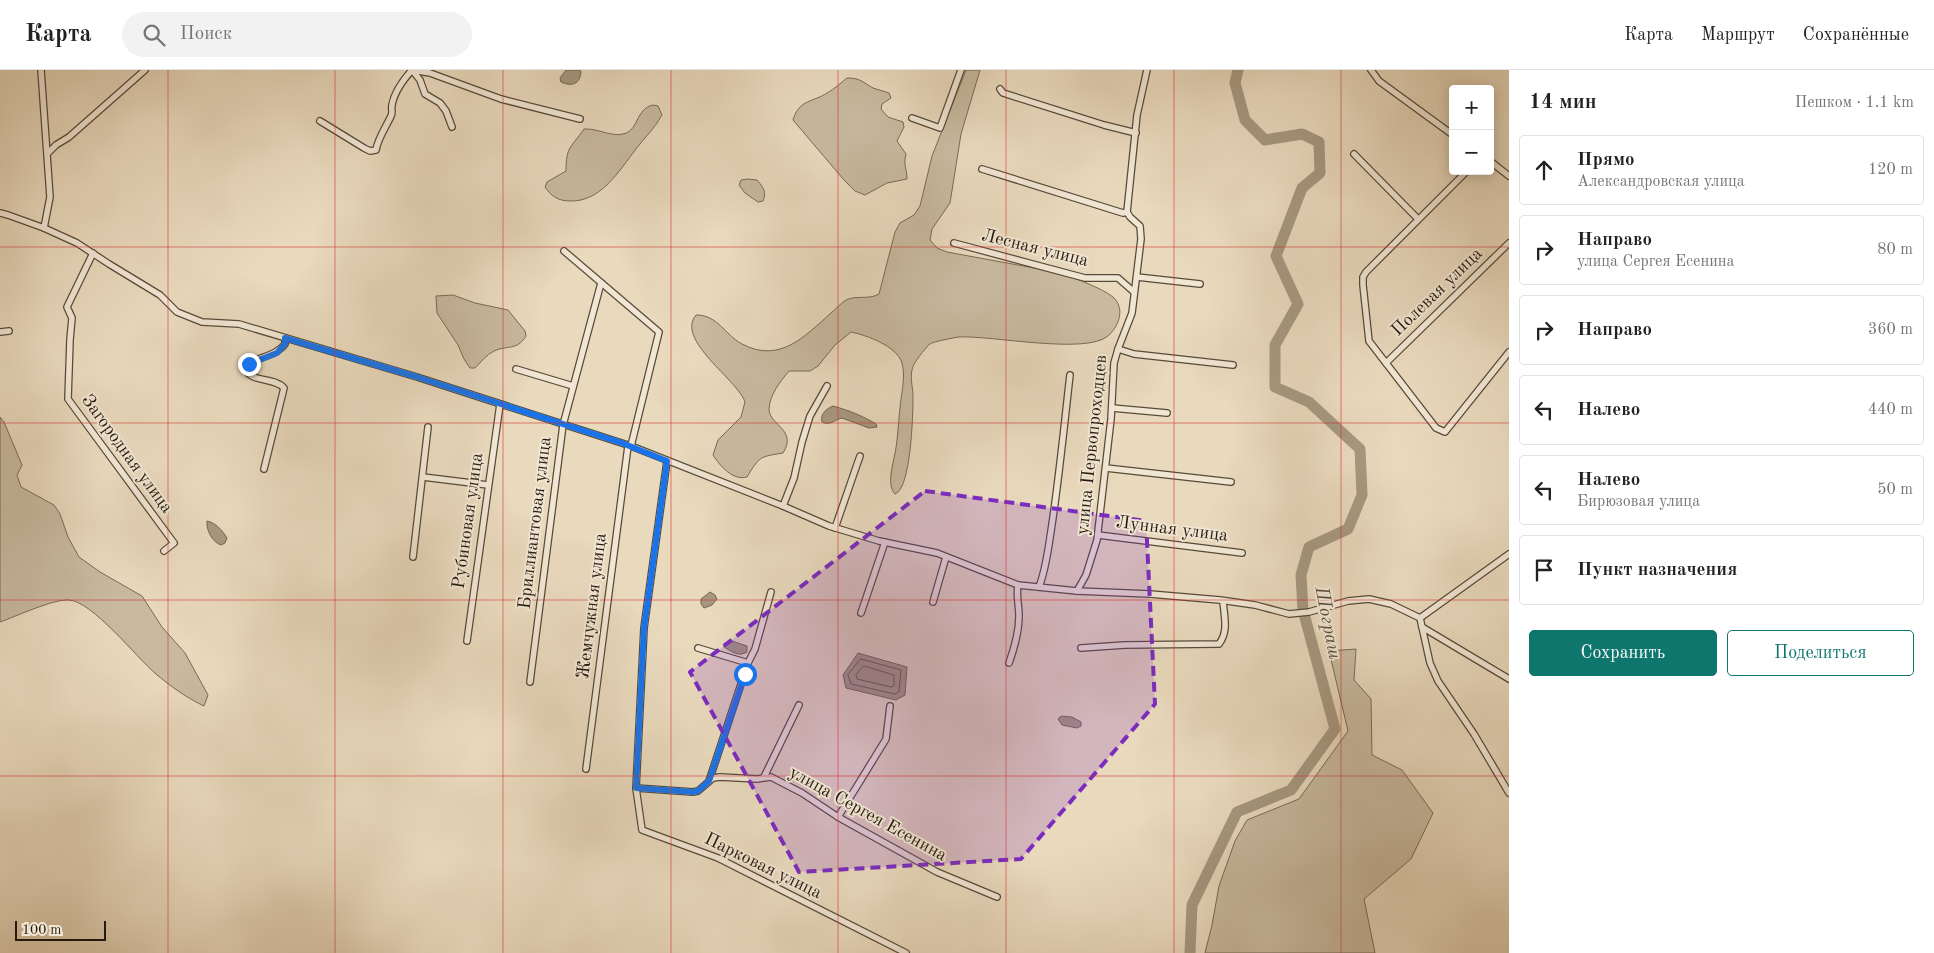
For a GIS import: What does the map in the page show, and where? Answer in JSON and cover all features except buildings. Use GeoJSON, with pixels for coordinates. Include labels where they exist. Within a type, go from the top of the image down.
{"type":"FeatureCollection","features":[{"type":"Feature","properties":{"kind":"street"},"geometry":{"type":"LineString","coordinates":[[41,70],[50,197],[44,228]]}},
{"type":"Feature","properties":{"kind":"street"},"geometry":{"type":"LineString","coordinates":[[48,153],[145,70]]}},
{"type":"Feature","properties":{"kind":"street"},"geometry":{"type":"LineString","coordinates":[[412,70],[430,73],[501,99],[580,119]]}},
{"type":"Feature","properties":{"kind":"street"},"geometry":{"type":"LineString","coordinates":[[320,121],[364,148],[370,151],[376,150],[377,144],[392,114],[391,107],[396,95],[412,70]]}},
{"type":"Feature","properties":{"kind":"street"},"geometry":{"type":"LineString","coordinates":[[412,70],[420,80],[426,94],[440,103],[446,111],[452,127]]}},
{"type":"Feature","properties":{"kind":"street"},"geometry":{"type":"LineString","coordinates":[[912,118],[940,128],[961,70]]}},
{"type":"Feature","properties":{"kind":"street"},"geometry":{"type":"LineString","coordinates":[[982,169],[1123,213],[1127,212],[1137,115],[1147,70]]}},
{"type":"Feature","properties":{"kind":"street"},"geometry":{"type":"LineString","coordinates":[[1371,70],[1379,81],[1449,132]]}},
{"type":"Feature","properties":{"kind":"street"},"geometry":{"type":"LineString","coordinates":[[1000,89],[1003,92],[1067,113],[1136,132]]}},
{"type":"Feature","properties":{"kind":"street"},"geometry":{"type":"LineString","coordinates":[[1354,154],[1418,219]]}},
{"type":"Feature","properties":{"kind":"street"},"geometry":{"type":"LineString","coordinates":[[1494,165],[1509,176]]}},
{"type":"Feature","properties":{"kind":"street"},"geometry":{"type":"LineString","coordinates":[[1463,175],[1373,263],[1363,277],[1367,335],[1369,341],[1436,428],[1445,432],[1509,352]]}},
{"type":"Feature","properties":{"kind":"street","name":"улица Первопроходцев"},"geometry":{"type":"LineString","coordinates":[[1077,591],[1091,563],[1098,535],[1112,408],[1114,363],[1130,321],[1138,277],[1142,239],[1140,226],[1127,212]]}},
{"type":"Feature","properties":{"kind":"street"},"geometry":{"type":"LineString","coordinates":[[0,213],[44,228],[77,243],[160,295],[178,312],[202,322],[239,324],[417,377],[630,446],[835,528],[946,557],[1018,585],[1223,601],[1255,605],[1289,614],[1309,612],[1348,601],[1369,599],[1390,604],[1420,618]]}},
{"type":"Feature","properties":{"kind":"street","name":"Лесная улица"},"geometry":{"type":"LineString","coordinates":[[954,243],[1085,278],[1118,278],[1134,292]]}},
{"type":"Feature","properties":{"kind":"street","name":"Полевая улица"},"geometry":{"type":"LineString","coordinates":[[1386,363],[1509,243]]}},
{"type":"Feature","properties":{"kind":"street","name":"Жемчужная улица"},"geometry":{"type":"LineString","coordinates":[[564,251],[659,332],[630,446],[586,769]]}},
{"type":"Feature","properties":{"kind":"street","name":"Загородная улица"},"geometry":{"type":"LineString","coordinates":[[93,253],[67,308],[72,318],[68,399],[174,543],[164,551]]}},
{"type":"Feature","properties":{"kind":"street"},"geometry":{"type":"LineString","coordinates":[[1138,277],[1200,284]]}},
{"type":"Feature","properties":{"kind":"street","name":"Бриллиантовая улица"},"geometry":{"type":"LineString","coordinates":[[530,682],[562,425],[601,283]]}},
{"type":"Feature","properties":{"kind":"street"},"geometry":{"type":"LineString","coordinates":[[0,332],[9,331]]}},
{"type":"Feature","properties":{"kind":"street"},"geometry":{"type":"LineString","coordinates":[[264,469],[284,388],[280,384],[250,375],[245,369],[249,364],[277,353],[285,344],[285,338]]}},
{"type":"Feature","properties":{"kind":"street"},"geometry":{"type":"LineString","coordinates":[[1118,349],[1134,354],[1233,365]]}},
{"type":"Feature","properties":{"kind":"street"},"geometry":{"type":"LineString","coordinates":[[516,369],[573,386]]}},
{"type":"Feature","properties":{"kind":"street"},"geometry":{"type":"LineString","coordinates":[[1039,587],[1045,572],[1057,495],[1070,375]]}},
{"type":"Feature","properties":{"kind":"street"},"geometry":{"type":"LineString","coordinates":[[783,506],[794,478],[810,416],[827,386]]}},
{"type":"Feature","properties":{"kind":"street","name":"Рубиновая улица"},"geometry":{"type":"LineString","coordinates":[[467,641],[500,404]]}},
{"type":"Feature","properties":{"kind":"street"},"geometry":{"type":"LineString","coordinates":[[1112,408],[1167,414]]}},
{"type":"Feature","properties":{"kind":"street"},"geometry":{"type":"LineString","coordinates":[[413,557],[428,427]]}},
{"type":"Feature","properties":{"kind":"street"},"geometry":{"type":"LineString","coordinates":[[835,528],[860,456]]}},
{"type":"Feature","properties":{"kind":"street"},"geometry":{"type":"LineString","coordinates":[[636,788],[644,628],[667,461]]}},
{"type":"Feature","properties":{"kind":"street"},"geometry":{"type":"LineString","coordinates":[[1106,468],[1231,482]]}},
{"type":"Feature","properties":{"kind":"street"},"geometry":{"type":"LineString","coordinates":[[423,477],[488,485]]}},
{"type":"Feature","properties":{"kind":"street","name":"Лунная улица"},"geometry":{"type":"LineString","coordinates":[[1098,535],[1242,552]]}},
{"type":"Feature","properties":{"kind":"street"},"geometry":{"type":"LineString","coordinates":[[861,613],[885,542]]}},
{"type":"Feature","properties":{"kind":"street"},"geometry":{"type":"LineString","coordinates":[[1420,618],[1509,554]]}},
{"type":"Feature","properties":{"kind":"street"},"geometry":{"type":"LineString","coordinates":[[933,602],[946,557]]}},
{"type":"Feature","properties":{"kind":"street"},"geometry":{"type":"LineString","coordinates":[[1009,663],[1013,653],[1019,617],[1016,597],[1018,585]]}},
{"type":"Feature","properties":{"kind":"street"},"geometry":{"type":"LineString","coordinates":[[709,781],[748,663],[755,649],[770,592]]}},
{"type":"Feature","properties":{"kind":"street"},"geometry":{"type":"LineString","coordinates":[[1081,648],[1125,645],[1219,644],[1224,637],[1226,627],[1223,601]]}},
{"type":"Feature","properties":{"kind":"street"},"geometry":{"type":"LineString","coordinates":[[1420,618],[1425,646],[1438,680],[1474,734],[1509,793]]}},
{"type":"Feature","properties":{"kind":"street"},"geometry":{"type":"LineString","coordinates":[[1422,627],[1509,679]]}},
{"type":"Feature","properties":{"kind":"street"},"geometry":{"type":"LineString","coordinates":[[698,648],[748,663]]}},
{"type":"Feature","properties":{"kind":"street"},"geometry":{"type":"LineString","coordinates":[[764,777],[799,705]]}},
{"type":"Feature","properties":{"kind":"street"},"geometry":{"type":"LineString","coordinates":[[838,817],[886,738],[890,706]]}},
{"type":"Feature","properties":{"kind":"street","name":"улица Сергея Есенина"},"geometry":{"type":"LineString","coordinates":[[636,788],[693,792],[698,791],[709,781],[720,777],[758,779],[770,777],[937,872],[997,897]]}},
{"type":"Feature","properties":{"kind":"street","name":"Парковая улица"},"geometry":{"type":"LineString","coordinates":[[636,788],[642,830],[718,858],[906,953]]}},
{"type":"Feature","properties":{"kind":"highlighted area"},"geometry":{"type":"Polygon","coordinates":[[[925,491],[1146,521],[1155,704],[1021,859],[799,872],[690,672],[925,491]]]}},
{"type":"Feature","properties":{"kind":"shaded area"},"geometry":{"type":"Polygon","coordinates":[[[966,70],[980,70],[961,134],[950,203],[932,229],[930,240],[937,248],[947,252],[1056,272],[1096,287],[1110,295],[1118,304],[1120,314],[1115,328],[1108,336],[1097,341],[1080,344],[958,337],[929,344],[914,364],[912,370],[912,434],[908,466],[905,479],[895,494],[891,486],[891,477],[903,386],[904,374],[902,363],[894,351],[880,342],[851,332],[835,345],[818,366],[810,371],[789,371],[776,388],[771,398],[769,409],[770,415],[782,428],[787,439],[787,445],[783,453],[769,455],[758,461],[747,477],[742,478],[732,475],[719,464],[713,455],[718,440],[741,417],[745,402],[740,393],[700,348],[694,336],[692,325],[696,315],[710,318],[742,344],[768,351],[791,345],[846,300],[871,297],[879,294],[895,232],[900,223],[914,215],[920,206],[932,156],[966,70]]]}},
{"type":"Feature","properties":{"kind":"shaded area"},"geometry":{"type":"Polygon","coordinates":[[[847,78],[858,80],[873,88],[889,93],[891,98],[882,104],[881,109],[888,117],[903,122],[904,127],[897,141],[906,154],[907,179],[887,183],[865,195],[855,191],[844,180],[793,120],[799,108],[835,88],[847,78]]]}},
{"type":"Feature","properties":{"kind":"shaded area"},"geometry":{"type":"Polygon","coordinates":[[[653,105],[658,106],[662,115],[659,120],[616,175],[600,191],[581,200],[566,201],[558,199],[547,190],[545,187],[547,182],[566,171],[568,152],[584,129],[618,135],[627,133],[633,128],[644,110],[653,105]]]}},
{"type":"Feature","properties":{"kind":"shaded area"},"geometry":{"type":"Polygon","coordinates":[[[741,180],[757,180],[761,185],[764,190],[763,201],[758,202],[745,193],[739,185],[741,180]]]}},
{"type":"Feature","properties":{"kind":"shaded area"},"geometry":{"type":"Polygon","coordinates":[[[453,295],[475,303],[508,310],[525,331],[526,336],[523,341],[515,346],[494,351],[475,368],[470,368],[458,345],[437,313],[436,296],[453,295]]]}},
{"type":"Feature","properties":{"kind":"shaded area"},"geometry":{"type":"Polygon","coordinates":[[[0,417],[4,422],[22,465],[17,475],[21,487],[54,505],[60,514],[68,537],[79,557],[100,572],[142,596],[162,627],[185,653],[208,695],[204,706],[185,696],[161,678],[102,620],[79,603],[62,600],[0,622],[0,417]]]}},
{"type":"Feature","properties":{"kind":"shaded area"},"geometry":{"type":"Polygon","coordinates":[[[1356,649],[1354,680],[1371,699],[1372,755],[1402,770],[1433,813],[1411,859],[1364,899],[1375,953],[1205,953],[1219,886],[1235,841],[1247,820],[1299,799],[1348,731],[1329,651],[1356,649]]]}},
{"type":"Feature","properties":{"kind":"water"},"geometry":{"type":"Polygon","coordinates":[[[566,70],[580,70],[577,82],[569,84],[561,82],[560,78],[566,70]]]}},
{"type":"Feature","properties":{"kind":"water"},"geometry":{"type":"Polygon","coordinates":[[[833,406],[861,416],[876,424],[877,427],[869,428],[842,418],[830,423],[822,422],[824,412],[833,406]]]}},
{"type":"Feature","properties":{"kind":"water"},"geometry":{"type":"Polygon","coordinates":[[[207,521],[216,525],[223,532],[227,538],[225,543],[221,545],[212,538],[207,521]]]}},
{"type":"Feature","properties":{"kind":"water"},"geometry":{"type":"Polygon","coordinates":[[[710,592],[717,599],[712,605],[704,608],[701,604],[701,599],[710,592]]]}},
{"type":"Feature","properties":{"kind":"water"},"geometry":{"type":"Polygon","coordinates":[[[732,641],[747,646],[747,652],[738,654],[724,647],[724,644],[732,641]]]}},
{"type":"Feature","properties":{"kind":"water"},"geometry":{"type":"Polygon","coordinates":[[[858,653],[907,667],[905,695],[896,700],[846,688],[843,675],[858,653]]]}},
{"type":"Feature","properties":{"kind":"water"},"geometry":{"type":"Polygon","coordinates":[[[1061,716],[1072,717],[1081,722],[1081,726],[1077,728],[1062,725],[1058,719],[1061,716]]]}},
{"type":"Feature","properties":{"kind":"waterway","name":"Шограш"},"geometry":{"type":"LineString","coordinates":[[1190,953],[1192,905],[1237,812],[1291,790],[1335,729],[1303,610],[1301,575],[1309,547],[1348,529],[1362,495],[1360,449],[1309,402],[1275,387],[1275,345],[1298,304],[1276,256],[1302,188],[1320,173],[1319,142],[1302,134],[1265,140],[1245,120],[1235,83],[1238,70]]}},
{"type":"Feature","properties":{"kind":"route"},"geometry":{"type":"LineString","coordinates":[[249,364],[277,353],[285,344],[285,338],[417,377],[622,443],[667,461],[644,628],[636,788],[693,792],[698,791],[709,781],[745,674]]}}]}
